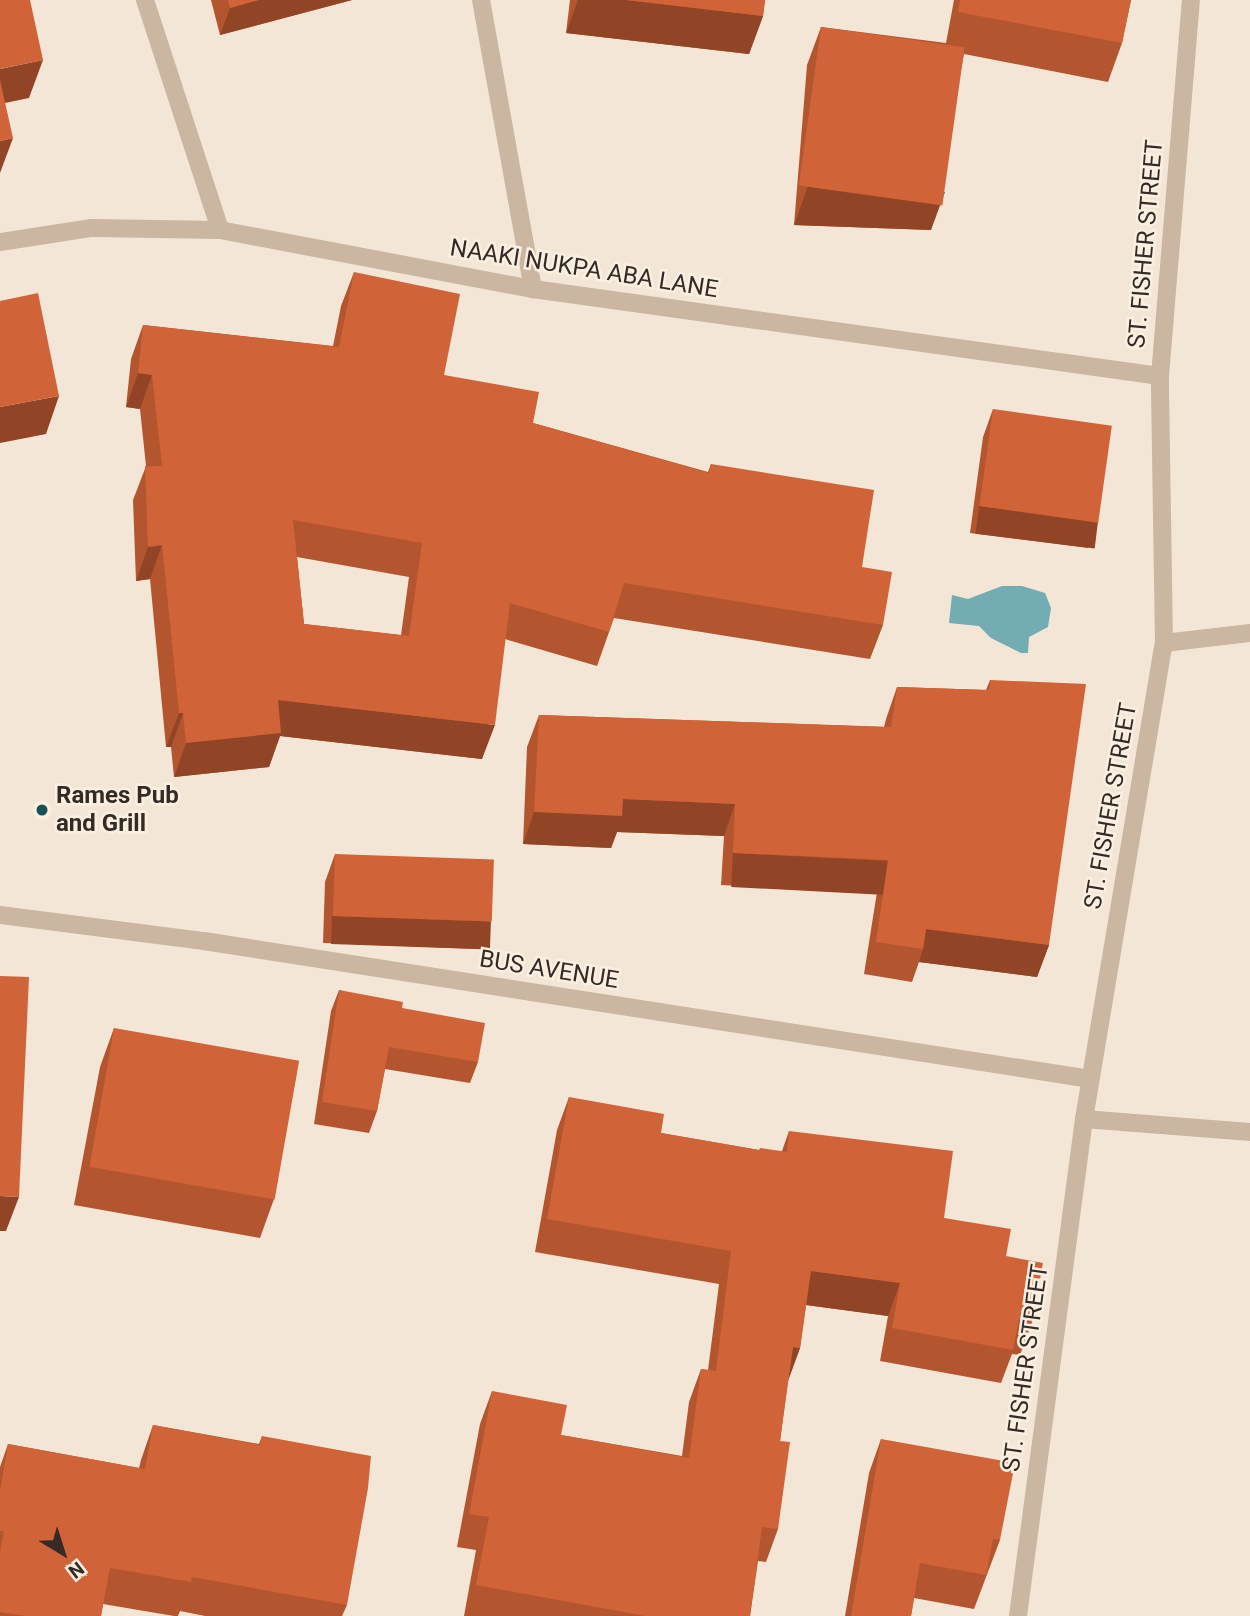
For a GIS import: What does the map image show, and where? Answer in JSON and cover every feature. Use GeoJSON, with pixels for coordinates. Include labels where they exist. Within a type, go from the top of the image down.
{"type":"FeatureCollection","features":[{"type":"Feature","properties":{"kind":"street"},"geometry":{"type":"LineString","coordinates":[[145,0],[220,230]]}},
{"type":"Feature","properties":{"kind":"street"},"geometry":{"type":"LineString","coordinates":[[481,0],[533,289]]}},
{"type":"Feature","properties":{"kind":"street","name":"ST. FISHER STREET"},"geometry":{"type":"LineString","coordinates":[[1018,1616],[1090,1079],[1164,643],[1160,376],[1191,0]]}},
{"type":"Feature","properties":{"kind":"street","name":"NAAKI NUKPA ABA LANE"},"geometry":{"type":"LineString","coordinates":[[0,242],[92,228],[220,230],[533,289],[1160,376]]}},
{"type":"Feature","properties":{"kind":"street"},"geometry":{"type":"LineString","coordinates":[[1164,643],[1250,633]]}},
{"type":"Feature","properties":{"kind":"street","name":"BUS AVENUE"},"geometry":{"type":"LineString","coordinates":[[0,915],[204,940],[1090,1079]]}},
{"type":"Feature","properties":{"kind":"street"},"geometry":{"type":"LineString","coordinates":[[1084,1119],[1250,1132]]}},
{"type":"Feature","properties":{"kind":"water"},"geometry":{"type":"Polygon","coordinates":[[[1002,586],[1022,586],[1045,593],[1051,608],[1048,627],[1029,637],[1028,653],[1021,653],[991,638],[979,626],[949,623],[952,595],[968,599],[1002,586]]]}},
{"type":"Feature","properties":{"kind":"building"},"geometry":{"type":"Polygon","coordinates":[[[0,0],[30,0],[43,60],[0,69],[0,0]]]}},
{"type":"Feature","properties":{"kind":"building"},"geometry":{"type":"Polygon","coordinates":[[[228,0],[259,0],[230,8],[228,0]]]}},
{"type":"Feature","properties":{"kind":"building"},"geometry":{"type":"Polygon","coordinates":[[[626,0],[765,0],[763,16],[626,0]]]}},
{"type":"Feature","properties":{"kind":"building"},"geometry":{"type":"Polygon","coordinates":[[[960,0],[1131,0],[1122,43],[958,12],[960,0]]]}},
{"type":"Feature","properties":{"kind":"building"},"geometry":{"type":"Polygon","coordinates":[[[821,27],[965,47],[942,206],[799,185],[821,27]]]}},
{"type":"Feature","properties":{"kind":"building"},"geometry":{"type":"Polygon","coordinates":[[[0,80],[13,138],[0,141],[0,80]]]}},
{"type":"Feature","properties":{"kind":"building"},"geometry":{"type":"Polygon","coordinates":[[[354,272],[460,294],[444,375],[539,392],[533,423],[709,473],[711,464],[874,490],[862,567],[892,572],[883,625],[624,583],[609,632],[510,603],[495,725],[278,700],[281,733],[186,743],[183,713],[179,713],[162,545],[148,547],[145,466],[162,466],[152,375],[138,373],[143,325],[339,347],[354,272]],[[293,520],[304,624],[409,636],[422,543],[293,520]]]}},
{"type":"Feature","properties":{"kind":"building"},"geometry":{"type":"Polygon","coordinates":[[[38,293],[59,396],[0,407],[0,301],[38,293]]]}},
{"type":"Feature","properties":{"kind":"building"},"geometry":{"type":"Polygon","coordinates":[[[993,409],[1112,426],[1098,523],[979,506],[993,409]]]}},
{"type":"Feature","properties":{"kind":"building"},"geometry":{"type":"Polygon","coordinates":[[[990,680],[1086,684],[1049,945],[926,929],[923,949],[876,942],[888,860],[733,853],[735,804],[623,799],[622,816],[534,812],[539,715],[891,727],[897,687],[989,690],[990,680]]]}},
{"type":"Feature","properties":{"kind":"building"},"geometry":{"type":"Polygon","coordinates":[[[335,854],[494,860],[492,922],[333,916],[335,854]]]}},
{"type":"Feature","properties":{"kind":"building"},"geometry":{"type":"Polygon","coordinates":[[[0,976],[29,977],[19,1197],[0,1196],[0,976]]]}},
{"type":"Feature","properties":{"kind":"building"},"geometry":{"type":"Polygon","coordinates":[[[339,990],[403,1002],[402,1008],[485,1023],[478,1062],[389,1047],[377,1111],[322,1102],[339,990]]]}},
{"type":"Feature","properties":{"kind":"building"},"geometry":{"type":"Polygon","coordinates":[[[114,1028],[299,1061],[275,1200],[90,1167],[114,1028]]]}},
{"type":"Feature","properties":{"kind":"building"},"geometry":{"type":"Polygon","coordinates":[[[569,1097],[664,1114],[661,1133],[759,1150],[787,1152],[789,1131],[953,1151],[944,1218],[1011,1229],[1006,1256],[1043,1263],[1032,1322],[1019,1319],[1013,1350],[892,1328],[900,1283],[811,1271],[800,1348],[793,1347],[780,1441],[790,1442],[778,1529],[762,1527],[750,1616],[645,1616],[476,1585],[489,1517],[469,1514],[492,1391],[567,1405],[561,1435],[689,1458],[701,1369],[716,1371],[731,1251],[547,1219],[569,1097]]]}},
{"type":"Feature","properties":{"kind":"building"},"geometry":{"type":"Polygon","coordinates":[[[153,1425],[260,1445],[262,1436],[371,1456],[368,1488],[347,1605],[192,1577],[191,1582],[110,1568],[101,1616],[25,1616],[0,1612],[0,1552],[4,1531],[0,1531],[0,1491],[8,1444],[145,1469],[153,1425]]]}},
{"type":"Feature","properties":{"kind":"building"},"geometry":{"type":"Polygon","coordinates":[[[881,1439],[1015,1463],[1000,1540],[993,1539],[986,1575],[920,1563],[911,1616],[851,1616],[881,1439]]]}},
{"type":"Feature","properties":{"kind":"place","name":"Rames Pub and Grill"},"geometry":{"type":"Point","coordinates":[42,810]}}]}
